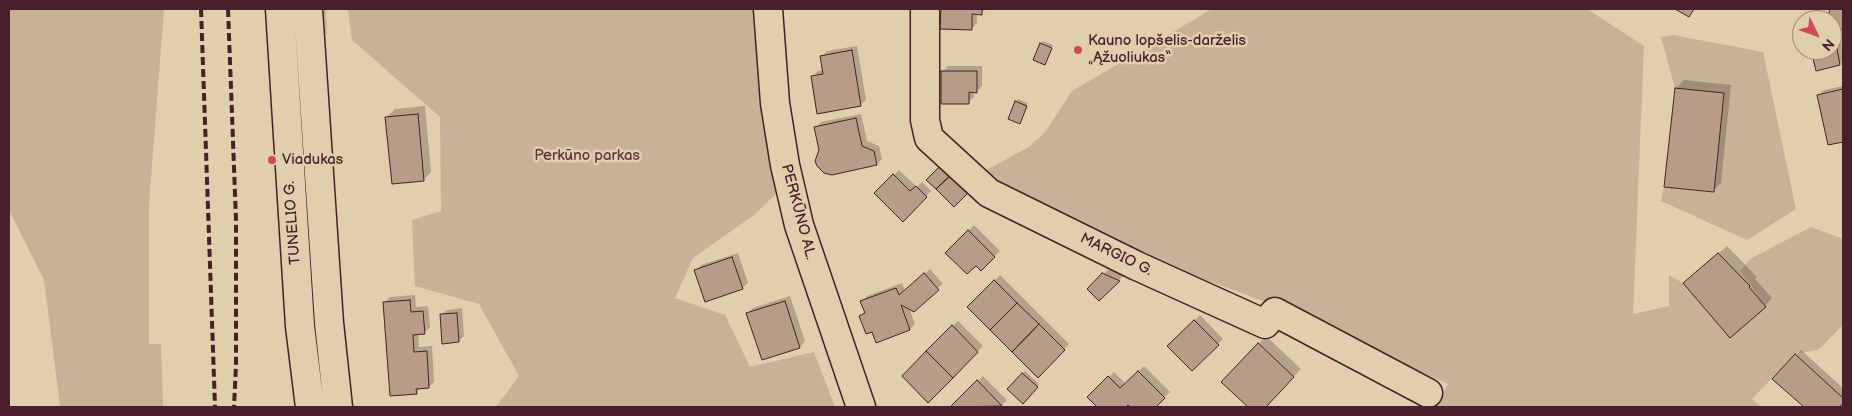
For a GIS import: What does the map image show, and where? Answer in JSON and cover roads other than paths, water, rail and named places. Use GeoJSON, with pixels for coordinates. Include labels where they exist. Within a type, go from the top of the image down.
{"type":"FeatureCollection","features":[{"type":"Feature","properties":{"kind":"street","name":"TUNELIO G."},"geometry":{"type":"LineString","coordinates":[[280,9],[300,326],[310,407]]}},
{"type":"Feature","properties":{"kind":"street","name":"TUNELIO G."},"geometry":{"type":"LineString","coordinates":[[308,9],[328,323],[338,407]]}},
{"type":"Feature","properties":{"kind":"street","name":"PERKŪNO AL."},"geometry":{"type":"LineString","coordinates":[[768,9],[775,103],[787,173],[799,226],[861,407]]}},
{"type":"Feature","properties":{"kind":"street","name":"MARGIO G."},"geometry":{"type":"LineString","coordinates":[[925,9],[925,120],[929,138],[989,193],[1137,266],[1265,324],[1275,312],[1428,393]]}},
{"type":"Feature","properties":{"kind":"railway"},"geometry":{"type":"LineString","coordinates":[[201,9],[215,407]]}},
{"type":"Feature","properties":{"kind":"railway"},"geometry":{"type":"LineString","coordinates":[[228,9],[236,220],[236,365],[234,407]]}},
{"type":"Feature","properties":{"kind":"place","name":"Kauno lopšelis-darželis „Ąžuoliukas“"},"geometry":{"type":"Point","coordinates":[1078,50]}},
{"type":"Feature","properties":{"kind":"place","name":"Viadukas"},"geometry":{"type":"Point","coordinates":[272,160]}},
{"type":"Feature","properties":{"kind":"park label","name":"Perkūno parkas"},"geometry":{"type":"Point","coordinates":[587,156]}}]}
